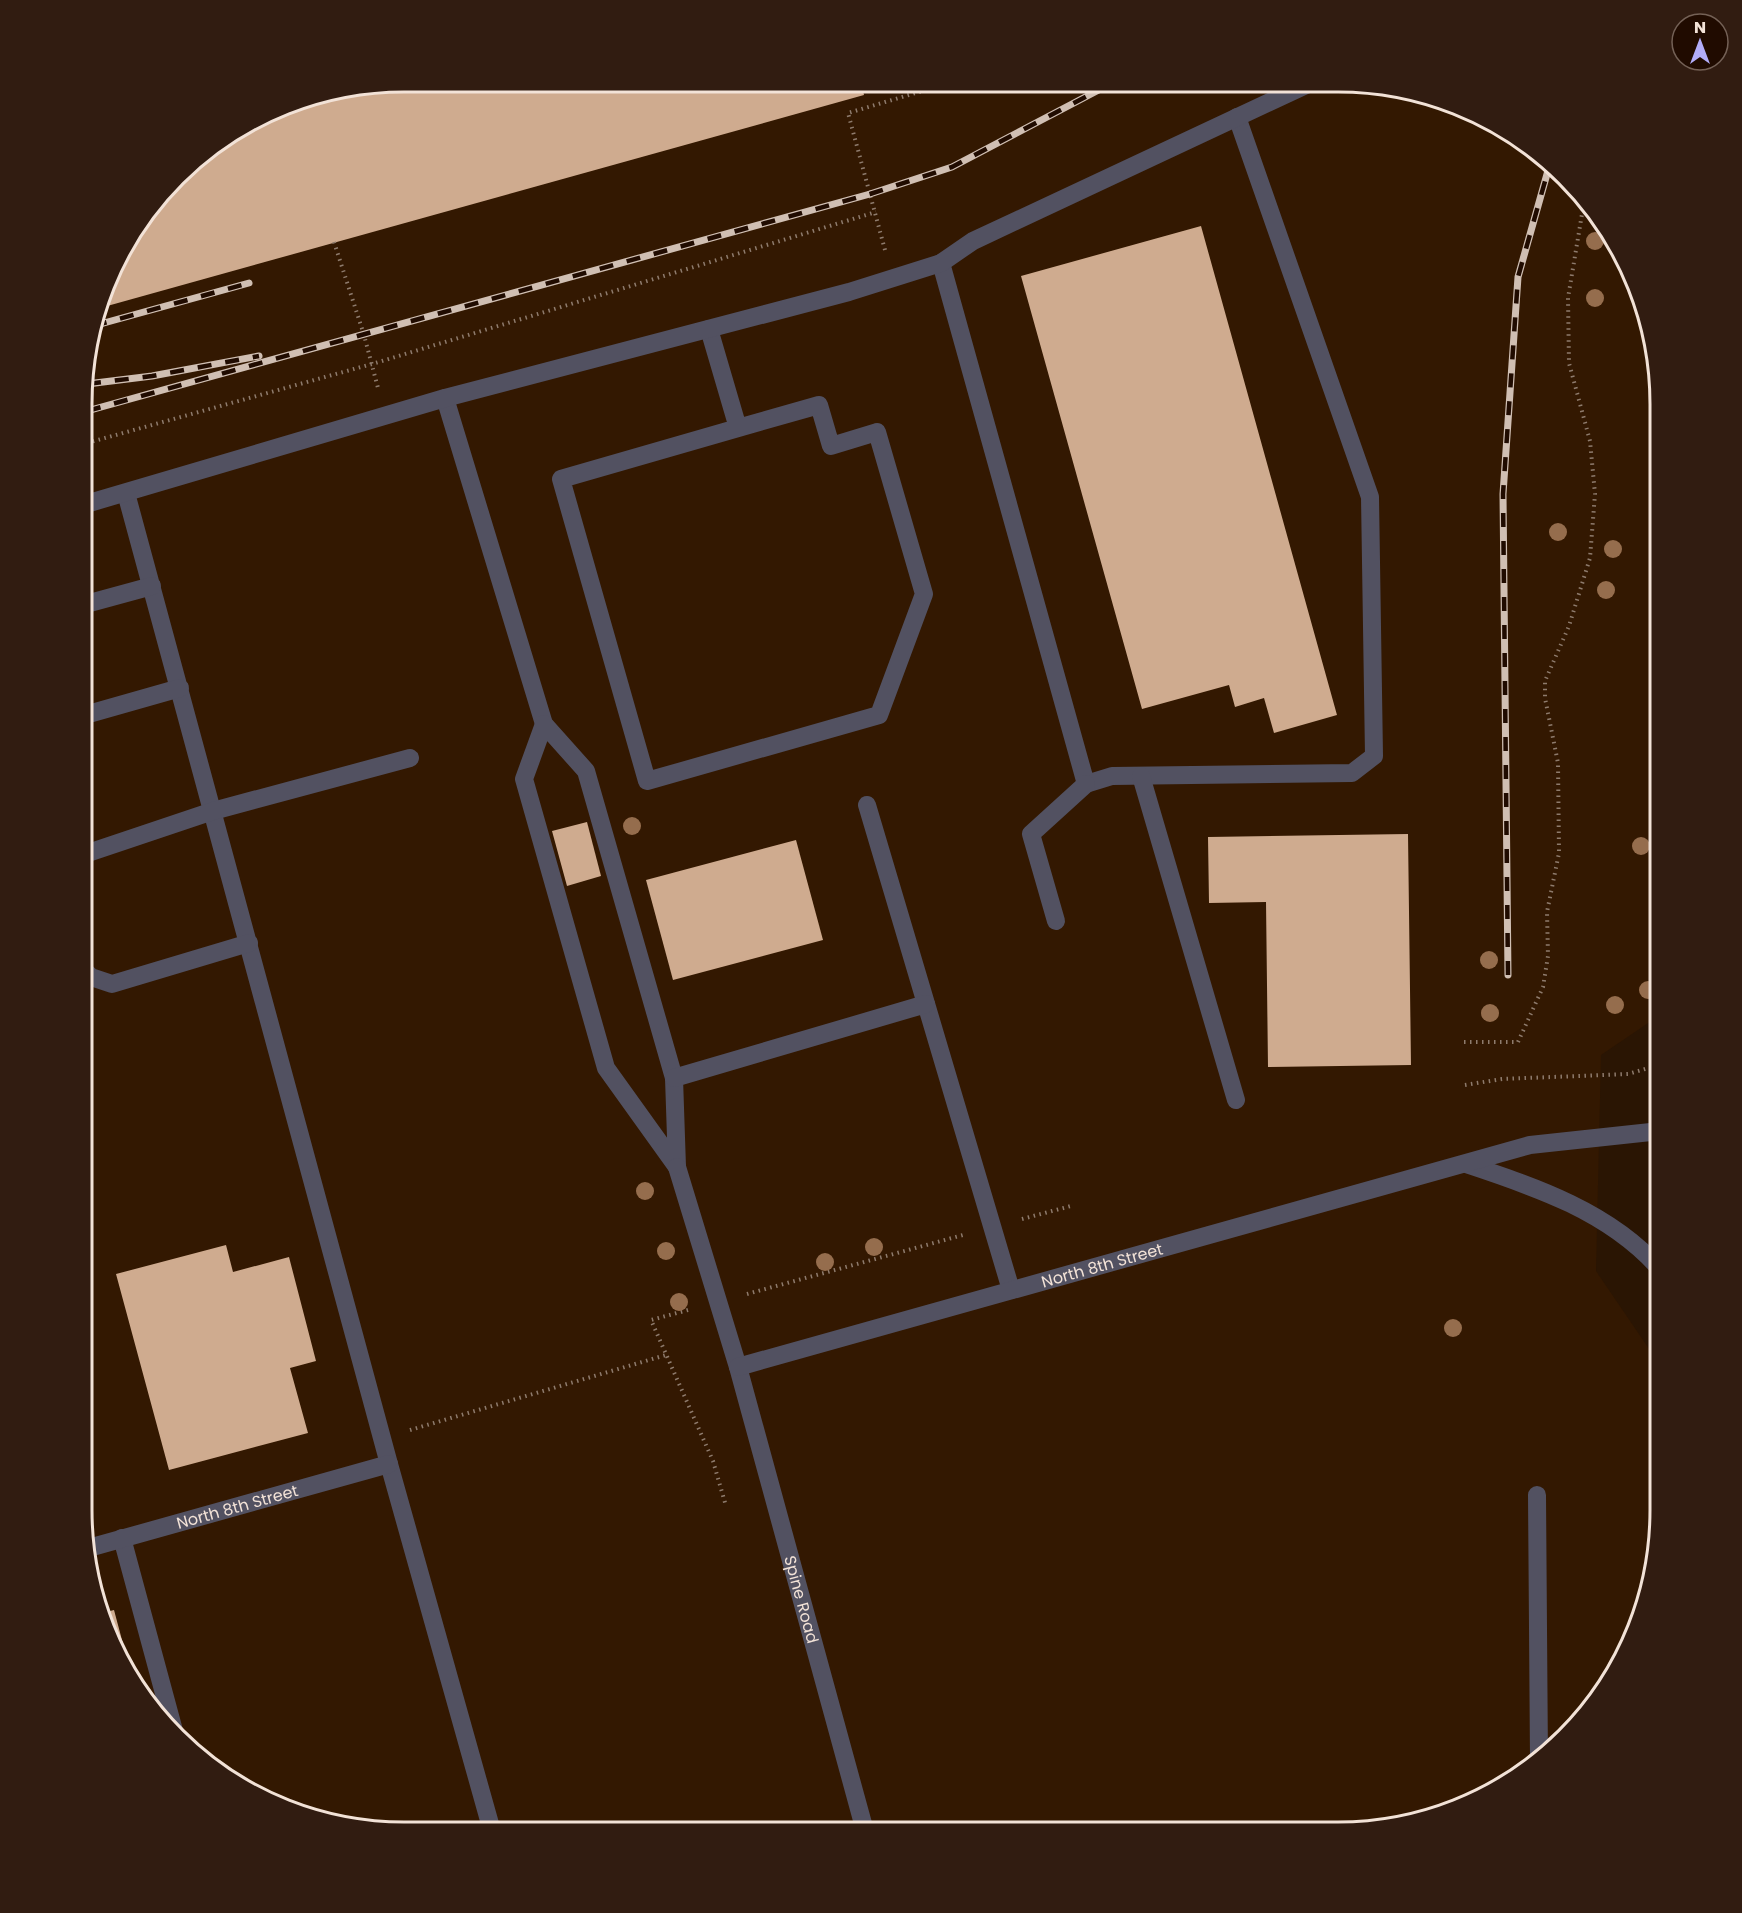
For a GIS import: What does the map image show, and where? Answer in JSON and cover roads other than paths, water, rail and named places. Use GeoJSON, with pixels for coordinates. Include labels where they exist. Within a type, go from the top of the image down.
{"type":"FeatureCollection","features":[{"type":"Feature","properties":{"kind":"lane"},"geometry":{"type":"LineString","coordinates":[[92,502],[445,398],[849,292],[941,263],[973,241],[1291,92]]}},
{"type":"Feature","properties":{"kind":"lane"},"geometry":{"type":"LineString","coordinates":[[1056,921],[1031,834],[1086,784],[1112,776],[1352,773],[1374,756],[1370,497],[1236,117]]}},
{"type":"Feature","properties":{"kind":"lane"},"geometry":{"type":"LineString","coordinates":[[941,263],[1086,784]]}},
{"type":"Feature","properties":{"kind":"lane"},"geometry":{"type":"LineString","coordinates":[[709,329],[738,428]]}},
{"type":"Feature","properties":{"kind":"lane"},"geometry":{"type":"LineString","coordinates":[[445,398],[544,724],[586,771],[674,1078],[677,1167]]}},
{"type":"Feature","properties":{"kind":"lane"},"geometry":{"type":"LineString","coordinates":[[819,405],[831,446],[878,432],[924,594],[879,715],[647,781],[561,479],[738,428],[819,405]]}},
{"type":"Feature","properties":{"kind":"lane"},"geometry":{"type":"LineString","coordinates":[[126,493],[389,1464],[489,1822]]}},
{"type":"Feature","properties":{"kind":"lane"},"geometry":{"type":"LineString","coordinates":[[92,602],[152,586]]}},
{"type":"Feature","properties":{"kind":"lane"},"geometry":{"type":"LineString","coordinates":[[92,713],[180,688]]}},
{"type":"Feature","properties":{"kind":"lane"},"geometry":{"type":"LineString","coordinates":[[544,724],[524,779],[606,1068],[677,1167]]}},
{"type":"Feature","properties":{"kind":"lane"},"geometry":{"type":"LineString","coordinates":[[92,852],[213,811],[411,758]]}},
{"type":"Feature","properties":{"kind":"lane"},"geometry":{"type":"LineString","coordinates":[[1141,776],[1236,1100]]}},
{"type":"Feature","properties":{"kind":"lane"},"geometry":{"type":"LineString","coordinates":[[867,805],[1011,1290]]}},
{"type":"Feature","properties":{"kind":"lane"},"geometry":{"type":"LineString","coordinates":[[92,977],[112,984],[249,943]]}},
{"type":"Feature","properties":{"kind":"lane"},"geometry":{"type":"LineString","coordinates":[[674,1078],[926,1004]]}},
{"type":"Feature","properties":{"kind":"lane","name":"North 8th Street"},"geometry":{"type":"LineString","coordinates":[[738,1367],[1530,1145],[1650,1132]]}},
{"type":"Feature","properties":{"kind":"lane"},"geometry":{"type":"LineString","coordinates":[[1466,1164],[1546,1191],[1641,1246],[1650,1257]]}},
{"type":"Feature","properties":{"kind":"lane","name":"Spine Road"},"geometry":{"type":"LineString","coordinates":[[677,1167],[738,1367],[863,1822]]}},
{"type":"Feature","properties":{"kind":"lane","name":"North 8th Street"},"geometry":{"type":"LineString","coordinates":[[94,1546],[389,1464]]}},
{"type":"Feature","properties":{"kind":"lane"},"geometry":{"type":"LineString","coordinates":[[1537,1495],[1539,1748]]}},
{"type":"Feature","properties":{"kind":"lane"},"geometry":{"type":"LineString","coordinates":[[122,1538],[170,1716]]}},
{"type":"Feature","properties":{"kind":"railway"},"geometry":{"type":"LineString","coordinates":[[92,410],[870,194],[952,167],[1095,92]]}},
{"type":"Feature","properties":{"kind":"railway"},"geometry":{"type":"LineString","coordinates":[[1508,975],[1503,494],[1518,277],[1548,172]]}},
{"type":"Feature","properties":{"kind":"railway"},"geometry":{"type":"LineString","coordinates":[[102,324],[249,283]]}},
{"type":"Feature","properties":{"kind":"railway"},"geometry":{"type":"LineString","coordinates":[[92,383],[152,376],[259,356]]}}]}
